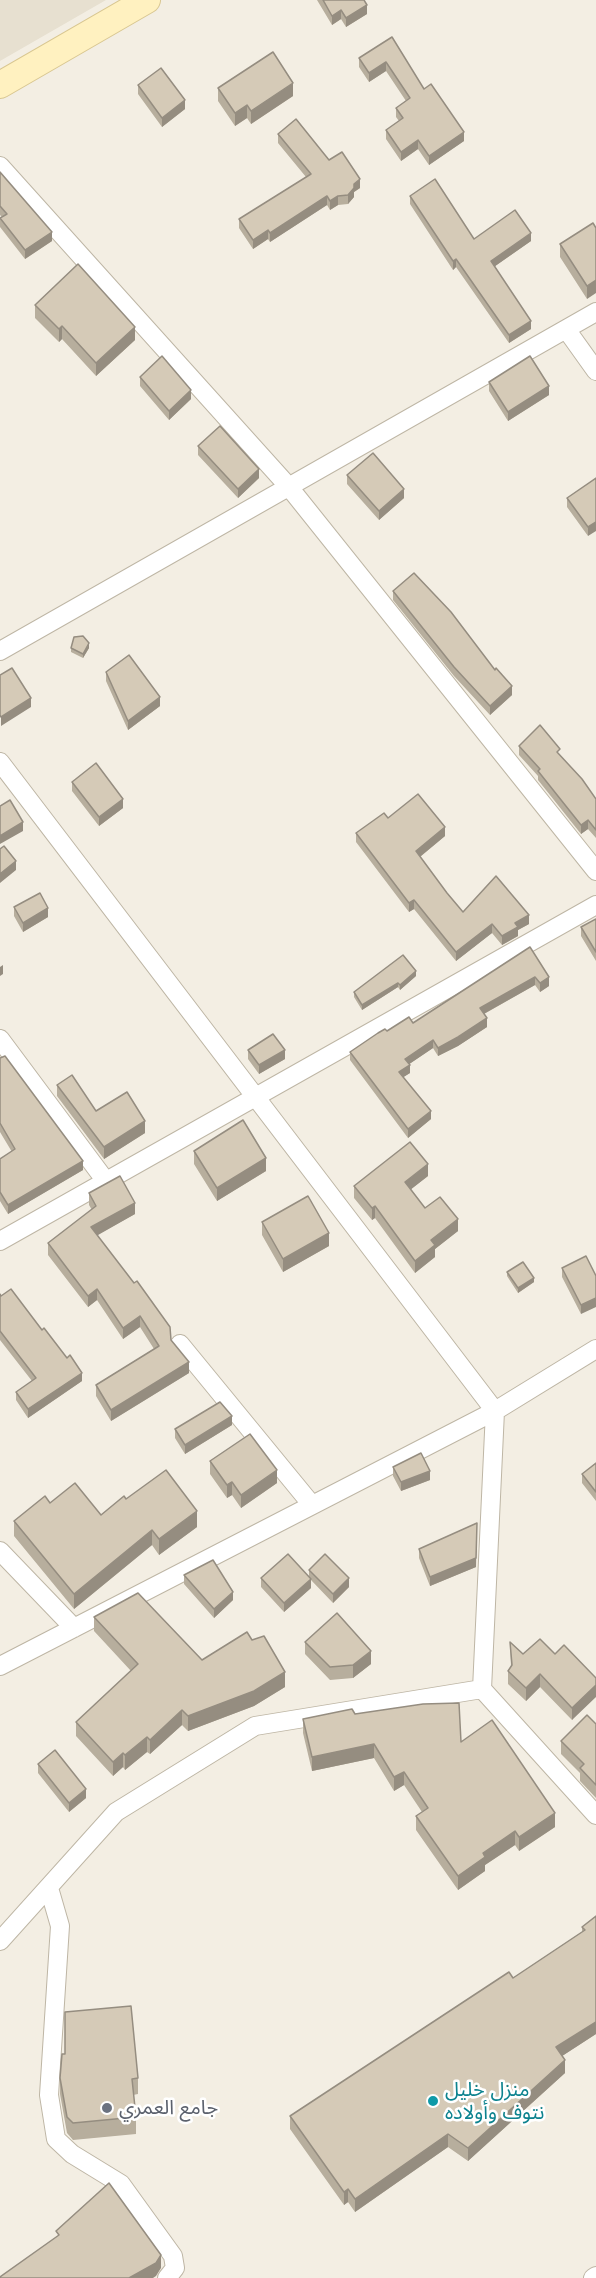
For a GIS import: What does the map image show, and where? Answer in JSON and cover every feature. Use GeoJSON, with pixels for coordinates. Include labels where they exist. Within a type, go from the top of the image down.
{"type":"FeatureCollection","features":[{"type":"Feature","properties":{"kind":"main road"},"geometry":{"type":"LineString","coordinates":[[0,85],[147,0]]}},
{"type":"Feature","properties":{"kind":"street"},"geometry":{"type":"LineString","coordinates":[[0,166],[289,487],[596,871]]}},
{"type":"Feature","properties":{"kind":"street"},"geometry":{"type":"LineString","coordinates":[[0,651],[596,312]]}},
{"type":"Feature","properties":{"kind":"street"},"geometry":{"type":"LineString","coordinates":[[566,328],[596,371]]}},
{"type":"Feature","properties":{"kind":"street"},"geometry":{"type":"LineString","coordinates":[[0,762],[495,1411],[482,1689],[596,1815]]}},
{"type":"Feature","properties":{"kind":"street"},"geometry":{"type":"LineString","coordinates":[[0,1241],[596,905]]}},
{"type":"Feature","properties":{"kind":"street"},"geometry":{"type":"LineString","coordinates":[[0,1039],[105,1180]]}},
{"type":"Feature","properties":{"kind":"street"},"geometry":{"type":"LineString","coordinates":[[180,1344],[312,1505]]}},
{"type":"Feature","properties":{"kind":"street"},"geometry":{"type":"LineString","coordinates":[[0,1666],[495,1411],[596,1349]]}},
{"type":"Feature","properties":{"kind":"street"},"geometry":{"type":"LineString","coordinates":[[0,1551],[74,1628]]}},
{"type":"Feature","properties":{"kind":"street"},"geometry":{"type":"LineString","coordinates":[[0,1941],[116,1812],[255,1726],[482,1689]]}},
{"type":"Feature","properties":{"kind":"street"},"geometry":{"type":"LineString","coordinates":[[49,1888],[60,1926],[49,2095],[56,2139],[72,2154],[121,2184],[173,2256],[175,2268],[167,2278]]}},
{"type":"Feature","properties":{"kind":"shaded area"},"geometry":{"type":"Polygon","coordinates":[[[0,0],[106,0],[0,61],[0,0]]]}},
{"type":"Feature","properties":{"kind":"building"},"geometry":{"type":"Polygon","coordinates":[[[323,0],[364,0],[367,5],[346,18],[341,10],[332,16],[323,0]]]}},
{"type":"Feature","properties":{"kind":"building"},"geometry":{"type":"Polygon","coordinates":[[[392,37],[424,89],[431,84],[464,132],[429,156],[418,140],[401,152],[386,130],[403,118],[396,108],[410,98],[386,62],[369,73],[359,58],[392,37]]]}},
{"type":"Feature","properties":{"kind":"building"},"geometry":{"type":"Polygon","coordinates":[[[273,52],[293,83],[251,111],[247,105],[235,113],[218,88],[273,52]]]}},
{"type":"Feature","properties":{"kind":"building"},"geometry":{"type":"Polygon","coordinates":[[[161,68],[185,100],[162,118],[138,85],[161,68]]]}},
{"type":"Feature","properties":{"kind":"building"},"geometry":{"type":"Polygon","coordinates":[[[296,119],[329,160],[342,152],[360,179],[348,195],[338,196],[330,201],[327,196],[270,233],[268,230],[253,240],[239,219],[311,174],[278,134],[296,119]]]}},
{"type":"Feature","properties":{"kind":"building"},"geometry":{"type":"Polygon","coordinates":[[[0,172],[52,232],[25,250],[0,218],[7,214],[0,206],[0,172]]]}},
{"type":"Feature","properties":{"kind":"building"},"geometry":{"type":"Polygon","coordinates":[[[435,179],[474,239],[515,210],[531,233],[491,261],[531,321],[509,335],[456,259],[453,261],[410,196],[435,179]]]}},
{"type":"Feature","properties":{"kind":"building"},"geometry":{"type":"Polygon","coordinates":[[[593,223],[596,228],[596,280],[587,286],[560,244],[593,223]]]}},
{"type":"Feature","properties":{"kind":"building"},"geometry":{"type":"Polygon","coordinates":[[[78,264],[135,327],[96,363],[62,326],[59,329],[35,305],[78,264]]]}},
{"type":"Feature","properties":{"kind":"building"},"geometry":{"type":"Polygon","coordinates":[[[162,356],[191,390],[169,411],[140,377],[162,356]]]}},
{"type":"Feature","properties":{"kind":"building"},"geometry":{"type":"Polygon","coordinates":[[[530,356],[549,386],[508,412],[489,382],[530,356]]]}},
{"type":"Feature","properties":{"kind":"building"},"geometry":{"type":"Polygon","coordinates":[[[220,426],[259,469],[238,489],[198,446],[220,426]]]}},
{"type":"Feature","properties":{"kind":"building"},"geometry":{"type":"Polygon","coordinates":[[[373,453],[404,489],[379,511],[347,475],[373,453]]]}},
{"type":"Feature","properties":{"kind":"building"},"geometry":{"type":"Polygon","coordinates":[[[596,478],[596,522],[588,527],[567,498],[596,478]]]}},
{"type":"Feature","properties":{"kind":"building"},"geometry":{"type":"Polygon","coordinates":[[[414,573],[451,612],[495,670],[496,668],[512,686],[490,706],[454,667],[393,591],[414,573]]]}},
{"type":"Feature","properties":{"kind":"building"},"geometry":{"type":"Polygon","coordinates":[[[83,636],[89,643],[83,654],[71,648],[74,637],[83,636]]]}},
{"type":"Feature","properties":{"kind":"building"},"geometry":{"type":"Polygon","coordinates":[[[129,655],[160,697],[128,721],[106,672],[129,655]]]}},
{"type":"Feature","properties":{"kind":"building"},"geometry":{"type":"Polygon","coordinates":[[[12,668],[31,698],[1,717],[0,675],[12,668]]]}},
{"type":"Feature","properties":{"kind":"building"},"geometry":{"type":"Polygon","coordinates":[[[540,725],[560,749],[557,752],[582,779],[596,799],[596,830],[588,820],[581,825],[538,771],[540,769],[519,746],[540,725]]]}},
{"type":"Feature","properties":{"kind":"building"},"geometry":{"type":"Polygon","coordinates":[[[96,763],[123,799],[99,817],[72,782],[96,763]]]}},
{"type":"Feature","properties":{"kind":"building"},"geometry":{"type":"Polygon","coordinates":[[[418,794],[445,827],[416,851],[447,893],[463,912],[496,876],[529,915],[515,923],[518,927],[502,936],[492,924],[456,952],[414,900],[409,903],[356,833],[384,813],[388,818],[418,794]]]}},
{"type":"Feature","properties":{"kind":"building"},"geometry":{"type":"Polygon","coordinates":[[[10,800],[23,822],[0,836],[0,806],[10,800]]]}},
{"type":"Feature","properties":{"kind":"building"},"geometry":{"type":"Polygon","coordinates":[[[4,846],[16,861],[0,874],[0,849],[4,846]]]}},
{"type":"Feature","properties":{"kind":"building"},"geometry":{"type":"Polygon","coordinates":[[[40,893],[48,908],[23,923],[14,907],[40,893]]]}},
{"type":"Feature","properties":{"kind":"building"},"geometry":{"type":"Polygon","coordinates":[[[596,919],[596,952],[581,927],[596,919]]]}},
{"type":"Feature","properties":{"kind":"building"},"geometry":{"type":"Polygon","coordinates":[[[530,947],[549,977],[540,983],[535,977],[480,1008],[487,1018],[438,1048],[433,1040],[405,1059],[410,1065],[399,1072],[431,1111],[408,1129],[350,1052],[378,1033],[385,1029],[387,1031],[409,1017],[413,1023],[530,947]]]}},
{"type":"Feature","properties":{"kind":"building"},"geometry":{"type":"Polygon","coordinates":[[[403,955],[416,971],[400,985],[398,983],[362,1005],[354,992],[403,955]]]}},
{"type":"Feature","properties":{"kind":"building"},"geometry":{"type":"Polygon","coordinates":[[[273,1034],[285,1050],[259,1065],[248,1050],[273,1034]]]}},
{"type":"Feature","properties":{"kind":"building"},"geometry":{"type":"Polygon","coordinates":[[[5,1056],[83,1161],[8,1205],[0,1192],[0,1159],[15,1149],[0,1123],[0,1058],[5,1056]]]}},
{"type":"Feature","properties":{"kind":"building"},"geometry":{"type":"Polygon","coordinates":[[[72,1075],[96,1111],[127,1092],[145,1121],[104,1147],[57,1085],[72,1075]]]}},
{"type":"Feature","properties":{"kind":"building"},"geometry":{"type":"Polygon","coordinates":[[[243,1120],[266,1158],[217,1188],[194,1151],[243,1120]]]}},
{"type":"Feature","properties":{"kind":"building"},"geometry":{"type":"Polygon","coordinates":[[[410,1142],[428,1164],[405,1182],[425,1208],[440,1197],[458,1219],[431,1240],[435,1245],[415,1261],[375,1206],[372,1208],[354,1186],[410,1142]]]}},
{"type":"Feature","properties":{"kind":"building"},"geometry":{"type":"Polygon","coordinates":[[[120,1176],[135,1203],[91,1227],[134,1283],[137,1281],[170,1327],[171,1340],[189,1362],[111,1410],[96,1385],[159,1346],[140,1316],[123,1328],[97,1289],[88,1296],[48,1243],[96,1206],[89,1193],[120,1176]]]}},
{"type":"Feature","properties":{"kind":"building"},"geometry":{"type":"Polygon","coordinates":[[[308,1196],[329,1233],[283,1259],[262,1222],[308,1196]]]}},
{"type":"Feature","properties":{"kind":"building"},"geometry":{"type":"Polygon","coordinates":[[[586,1256],[596,1276],[596,1298],[581,1305],[562,1268],[586,1256]]]}},
{"type":"Feature","properties":{"kind":"building"},"geometry":{"type":"Polygon","coordinates":[[[523,1262],[534,1278],[518,1288],[507,1272],[523,1262]]]}},
{"type":"Feature","properties":{"kind":"building"},"geometry":{"type":"Polygon","coordinates":[[[11,1289],[42,1330],[44,1328],[67,1358],[70,1355],[82,1373],[28,1409],[16,1392],[36,1378],[0,1331],[0,1294],[1,1296],[11,1289]]]}},
{"type":"Feature","properties":{"kind":"building"},"geometry":{"type":"Polygon","coordinates":[[[220,1402],[232,1416],[185,1445],[175,1429],[220,1402]]]}},
{"type":"Feature","properties":{"kind":"building"},"geometry":{"type":"Polygon","coordinates":[[[250,1434],[277,1470],[241,1495],[232,1482],[227,1485],[210,1461],[250,1434]]]}},
{"type":"Feature","properties":{"kind":"building"},"geometry":{"type":"Polygon","coordinates":[[[421,1453],[430,1471],[401,1482],[393,1467],[421,1453]]]}},
{"type":"Feature","properties":{"kind":"building"},"geometry":{"type":"Polygon","coordinates":[[[596,1463],[596,1492],[582,1474],[596,1463]]]}},
{"type":"Feature","properties":{"kind":"building"},"geometry":{"type":"Polygon","coordinates":[[[166,1470],[197,1511],[159,1539],[152,1530],[74,1594],[14,1521],[45,1496],[50,1503],[75,1483],[101,1515],[124,1496],[126,1499],[166,1470]]]}},
{"type":"Feature","properties":{"kind":"building"},"geometry":{"type":"Polygon","coordinates":[[[477,1523],[476,1558],[430,1577],[419,1549],[477,1523]]]}},
{"type":"Feature","properties":{"kind":"building"},"geometry":{"type":"Polygon","coordinates":[[[288,1554],[311,1579],[284,1603],[261,1578],[288,1554]]]}},
{"type":"Feature","properties":{"kind":"building"},"geometry":{"type":"Polygon","coordinates":[[[325,1554],[349,1578],[333,1594],[309,1570],[325,1554]]]}},
{"type":"Feature","properties":{"kind":"building"},"geometry":{"type":"Polygon","coordinates":[[[213,1560],[233,1592],[214,1609],[184,1575],[213,1560]]]}},
{"type":"Feature","properties":{"kind":"building"},"geometry":{"type":"Polygon","coordinates":[[[138,1593],[202,1660],[247,1632],[252,1640],[264,1636],[285,1672],[254,1691],[188,1716],[182,1710],[150,1740],[147,1737],[113,1762],[76,1722],[138,1664],[94,1617],[138,1593]]]}},
{"type":"Feature","properties":{"kind":"building"},"geometry":{"type":"Polygon","coordinates":[[[337,1613],[371,1651],[353,1665],[330,1667],[305,1642],[337,1613]]]}},
{"type":"Feature","properties":{"kind":"building"},"geometry":{"type":"Polygon","coordinates":[[[540,1639],[555,1654],[564,1645],[596,1678],[596,1685],[572,1708],[540,1674],[526,1688],[508,1671],[512,1665],[510,1642],[523,1654],[540,1639]]]}},
{"type":"Feature","properties":{"kind":"building"},"geometry":{"type":"Polygon","coordinates":[[[459,1703],[461,1742],[492,1720],[555,1813],[519,1837],[515,1831],[483,1853],[485,1857],[458,1876],[416,1816],[428,1808],[404,1772],[394,1777],[374,1744],[312,1757],[303,1719],[352,1709],[355,1714],[423,1704],[459,1703]]]}},
{"type":"Feature","properties":{"kind":"building"},"geometry":{"type":"Polygon","coordinates":[[[587,1715],[596,1724],[596,1785],[580,1768],[584,1764],[561,1741],[587,1715]]]}},
{"type":"Feature","properties":{"kind":"building"},"geometry":{"type":"Polygon","coordinates":[[[55,1750],[86,1789],[69,1803],[38,1764],[55,1750]]]}},
{"type":"Feature","properties":{"kind":"building","name":"منزل خليل نتوف وأولاده"},"geometry":{"type":"Polygon","coordinates":[[[596,1916],[596,2022],[556,2047],[565,2060],[468,2148],[448,2134],[355,2199],[348,2189],[344,2192],[290,2116],[509,1972],[513,1978],[585,1930],[582,1927],[596,1916]]]}},
{"type":"Feature","properties":{"kind":"building"},"geometry":{"type":"Polygon","coordinates":[[[131,2006],[138,2078],[132,2079],[136,2117],[73,2123],[67,2117],[60,2078],[62,2054],[65,2054],[65,2012],[131,2006]]]}},
{"type":"Feature","properties":{"kind":"building"},"geometry":{"type":"Polygon","coordinates":[[[109,2183],[161,2255],[156,2263],[129,2278],[0,2278],[59,2235],[56,2231],[109,2183]]]}},
{"type":"Feature","properties":{"kind":"place","name":"منزل خليل نتوف وأولاده"},"geometry":{"type":"Point","coordinates":[433,2101]}},
{"type":"Feature","properties":{"kind":"place","name":"جامع العمري"},"geometry":{"type":"Point","coordinates":[107,2108]}}]}
